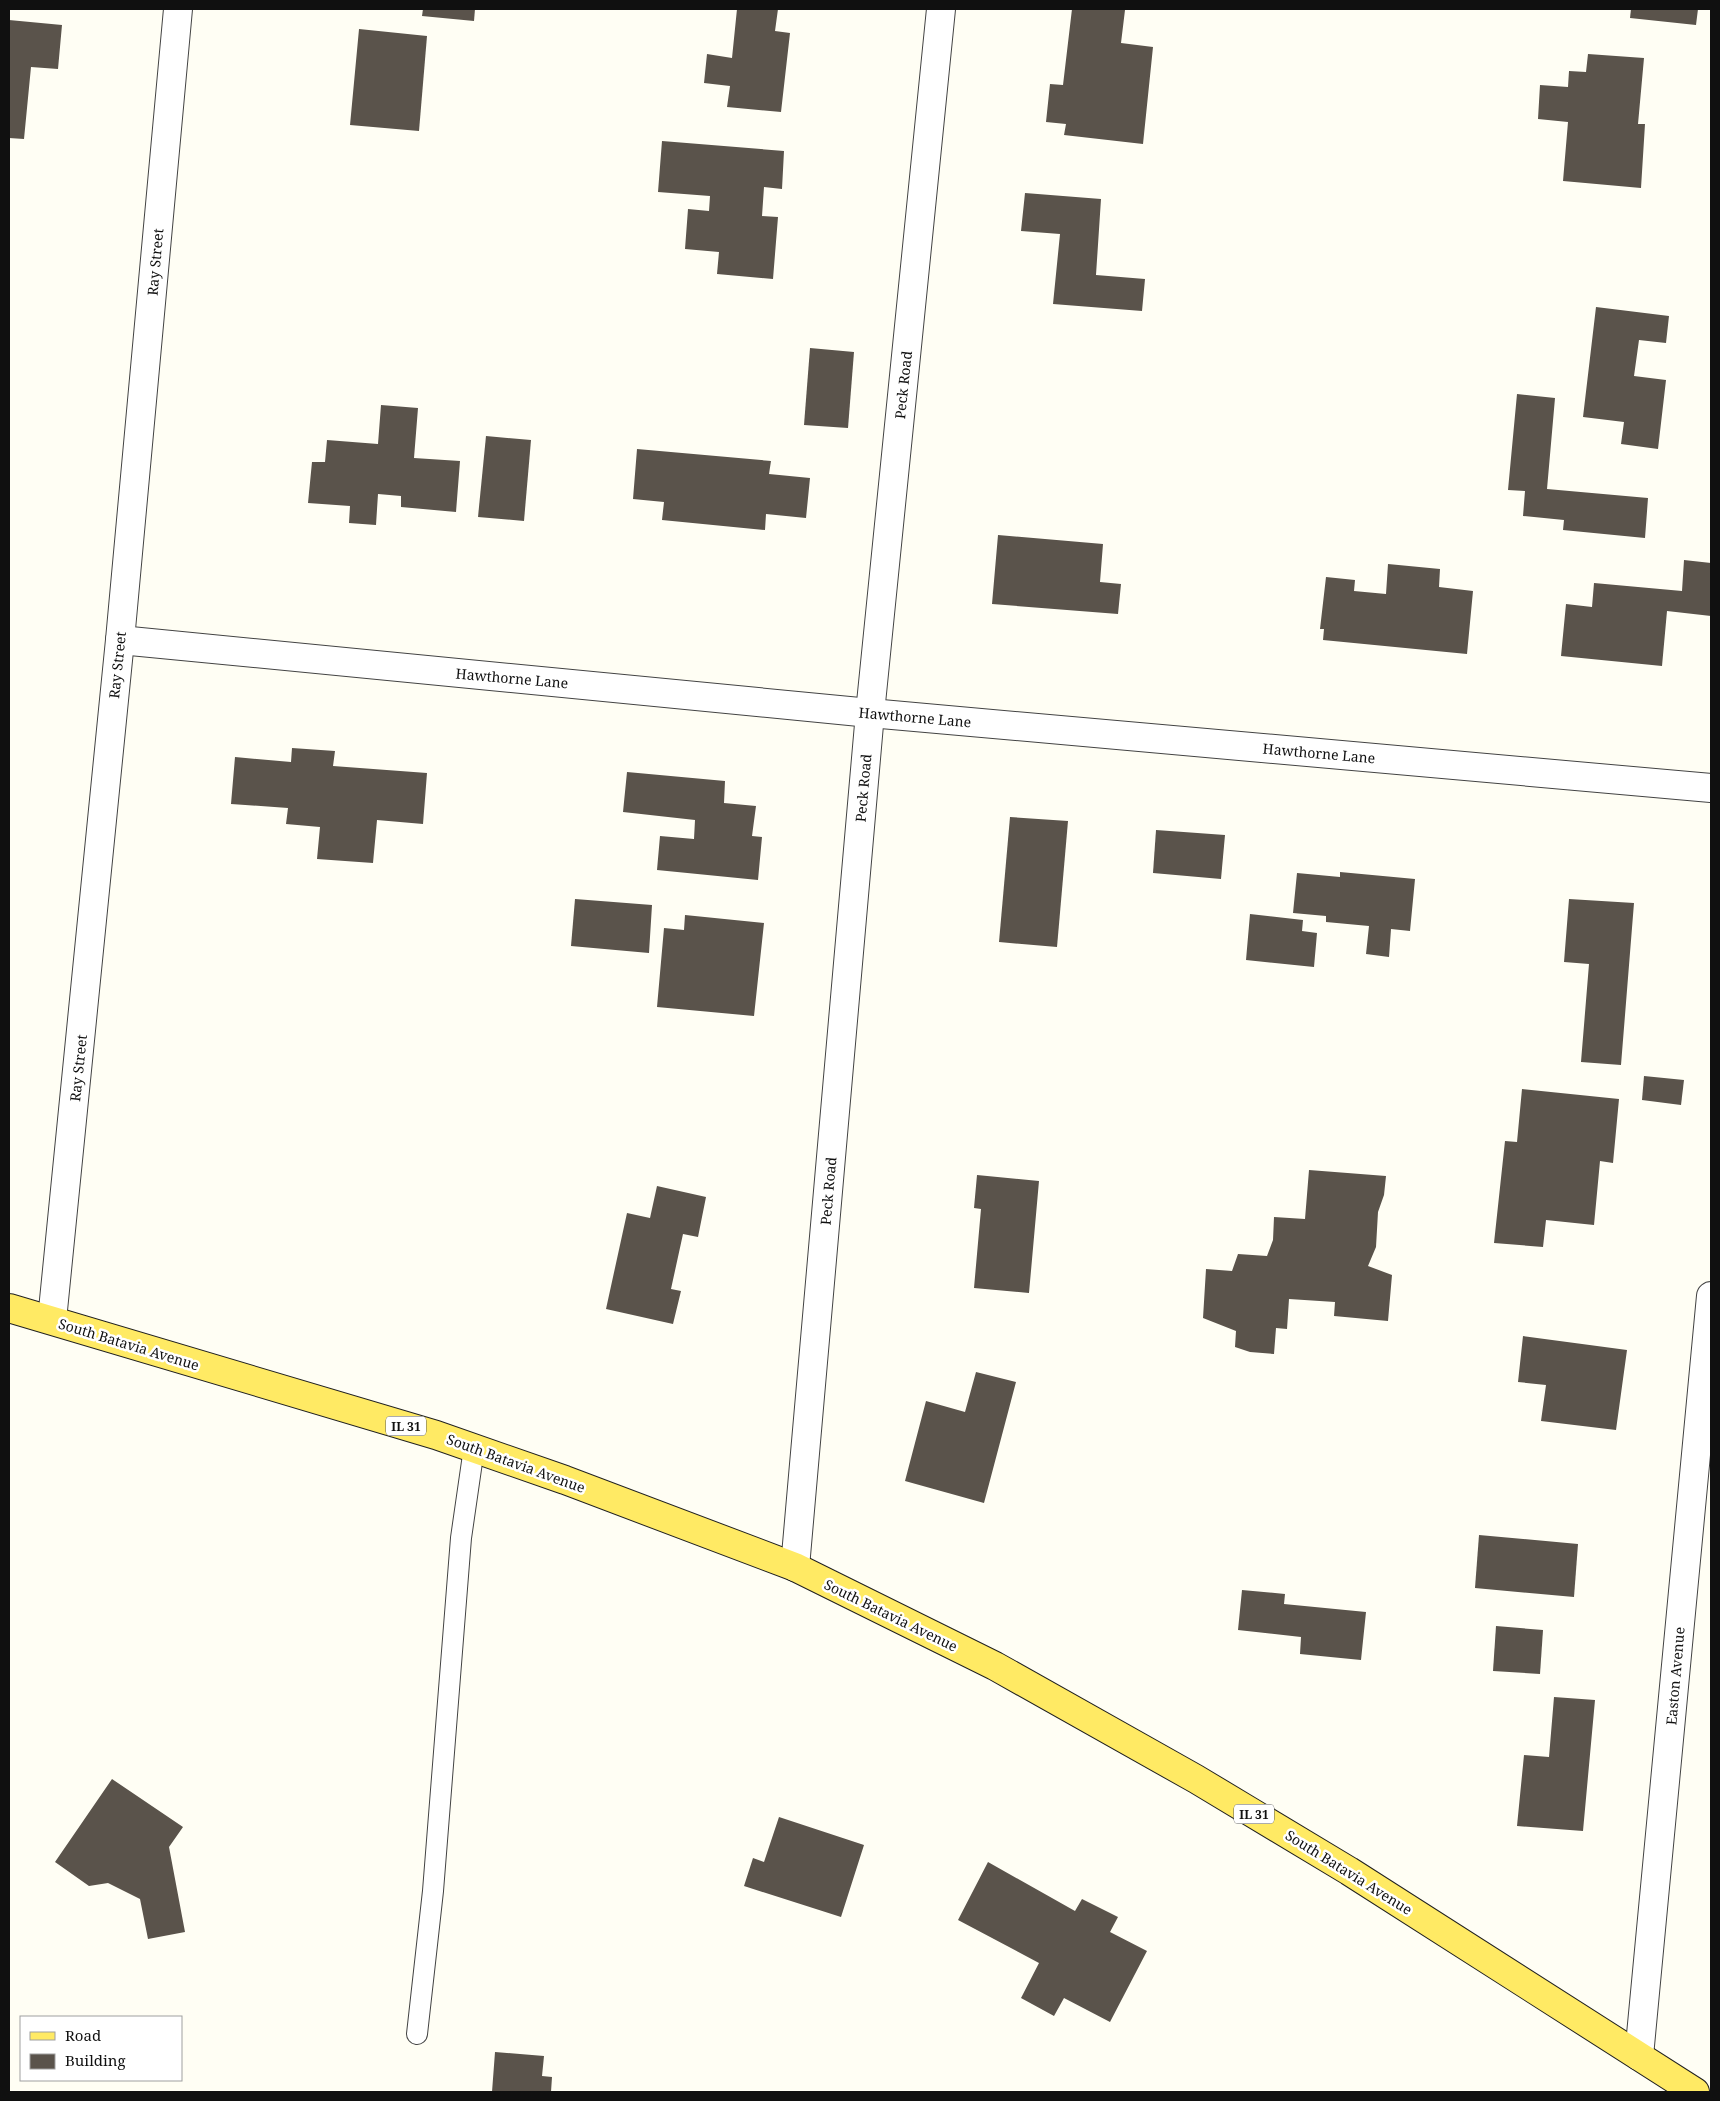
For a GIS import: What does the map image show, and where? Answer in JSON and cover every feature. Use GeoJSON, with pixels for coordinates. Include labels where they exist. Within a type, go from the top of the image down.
{"type":"FeatureCollection","features":[{"type":"Feature","properties":{"kind":"main road","name":"South Batavia Avenue"},"geometry":{"type":"LineString","coordinates":[[9,1308],[474,1448],[565,1480],[795,1567],[995,1666],[1196,1779],[1349,1871],[1695,2092]]}},
{"type":"Feature","properties":{"kind":"street","name":"Ray Street"},"geometry":{"type":"LineString","coordinates":[[52,1320],[120,640],[178,9]]}},
{"type":"Feature","properties":{"kind":"street","name":"Peck Road"},"geometry":{"type":"LineString","coordinates":[[795,1567],[870,713],[941,9]]}},
{"type":"Feature","properties":{"kind":"street","name":"Hawthorne Lane"},"geometry":{"type":"LineString","coordinates":[[120,640],[870,713],[1711,788]]}},
{"type":"Feature","properties":{"kind":"street","name":"Easton Avenue"},"geometry":{"type":"LineString","coordinates":[[1638,2056],[1710,1327],[1711,1296]]}},
{"type":"Feature","properties":{"kind":"lane"},"geometry":{"type":"LineString","coordinates":[[417,2034],[433,1891],[462,1538],[474,1448]]}},
{"type":"Feature","properties":{"kind":"building"},"geometry":{"type":"Polygon","coordinates":[[[423,9],[475,9],[474,21],[422,16],[423,9]]]}},
{"type":"Feature","properties":{"kind":"building"},"geometry":{"type":"Polygon","coordinates":[[[737,9],[778,9],[775,31],[790,33],[781,112],[727,107],[730,86],[704,83],[707,54],[732,58],[737,9]]]}},
{"type":"Feature","properties":{"kind":"building"},"geometry":{"type":"Polygon","coordinates":[[[1072,9],[1125,10],[1121,43],[1153,47],[1143,144],[1064,135],[1066,124],[1046,122],[1050,84],[1063,85],[1072,9]]]}},
{"type":"Feature","properties":{"kind":"building"},"geometry":{"type":"Polygon","coordinates":[[[1631,9],[1698,9],[1696,25],[1630,18],[1631,9]]]}},
{"type":"Feature","properties":{"kind":"building"},"geometry":{"type":"Polygon","coordinates":[[[9,20],[62,25],[58,69],[31,67],[24,139],[9,138],[9,20]]]}},
{"type":"Feature","properties":{"kind":"building"},"geometry":{"type":"Polygon","coordinates":[[[359,29],[427,36],[419,131],[350,125],[359,29]]]}},
{"type":"Feature","properties":{"kind":"building"},"geometry":{"type":"Polygon","coordinates":[[[1588,54],[1644,58],[1638,124],[1645,124],[1641,188],[1563,181],[1568,122],[1538,119],[1540,85],[1568,87],[1569,71],[1586,72],[1588,54]]]}},
{"type":"Feature","properties":{"kind":"building"},"geometry":{"type":"Polygon","coordinates":[[[662,141],[784,151],[782,189],[764,187],[762,216],[778,217],[773,279],[717,274],[719,252],[685,249],[688,209],[709,211],[710,196],[658,192],[662,141]]]}},
{"type":"Feature","properties":{"kind":"building"},"geometry":{"type":"Polygon","coordinates":[[[1025,193],[1101,199],[1096,275],[1145,279],[1142,311],[1053,304],[1060,234],[1021,231],[1025,193]]]}},
{"type":"Feature","properties":{"kind":"building"},"geometry":{"type":"Polygon","coordinates":[[[1596,307],[1669,316],[1666,343],[1639,340],[1634,376],[1666,380],[1658,449],[1621,444],[1624,422],[1583,417],[1596,307]]]}},
{"type":"Feature","properties":{"kind":"building"},"geometry":{"type":"Polygon","coordinates":[[[810,348],[854,352],[848,428],[804,425],[810,348]]]}},
{"type":"Feature","properties":{"kind":"building"},"geometry":{"type":"Polygon","coordinates":[[[1517,394],[1555,398],[1547,489],[1648,498],[1645,538],[1563,530],[1564,520],[1523,516],[1525,491],[1508,490],[1517,394]]]}},
{"type":"Feature","properties":{"kind":"building"},"geometry":{"type":"Polygon","coordinates":[[[381,405],[418,408],[414,458],[460,461],[456,512],[401,507],[401,496],[378,494],[376,525],[349,523],[350,506],[308,503],[312,462],[325,462],[327,440],[378,444],[381,405]]]}},
{"type":"Feature","properties":{"kind":"building"},"geometry":{"type":"Polygon","coordinates":[[[486,436],[531,440],[524,521],[478,517],[486,436]]]}},
{"type":"Feature","properties":{"kind":"building"},"geometry":{"type":"Polygon","coordinates":[[[637,449],[771,461],[769,474],[810,478],[806,518],[766,514],[765,530],[662,520],[664,502],[633,499],[637,449]]]}},
{"type":"Feature","properties":{"kind":"building"},"geometry":{"type":"Polygon","coordinates":[[[998,535],[1103,544],[1100,582],[1121,584],[1118,614],[992,604],[998,535]]]}},
{"type":"Feature","properties":{"kind":"building"},"geometry":{"type":"Polygon","coordinates":[[[1684,560],[1711,563],[1711,616],[1667,611],[1662,666],[1561,656],[1566,604],[1592,607],[1594,583],[1682,591],[1684,560]]]}},
{"type":"Feature","properties":{"kind":"building"},"geometry":{"type":"Polygon","coordinates":[[[1388,564],[1440,569],[1439,587],[1473,591],[1467,654],[1323,640],[1324,629],[1320,629],[1326,577],[1355,580],[1354,591],[1386,594],[1388,564]]]}},
{"type":"Feature","properties":{"kind":"building"},"geometry":{"type":"Polygon","coordinates":[[[292,748],[335,751],[333,766],[427,773],[423,824],[377,820],[373,863],[317,859],[320,827],[286,824],[288,808],[231,804],[235,757],[291,762],[292,748]]]}},
{"type":"Feature","properties":{"kind":"building"},"geometry":{"type":"Polygon","coordinates":[[[627,772],[725,781],[724,803],[756,806],[752,836],[762,837],[758,880],[657,870],[660,836],[694,839],[695,820],[623,812],[627,772]]]}},
{"type":"Feature","properties":{"kind":"building"},"geometry":{"type":"Polygon","coordinates":[[[1010,817],[1068,821],[1057,947],[999,942],[1010,817]]]}},
{"type":"Feature","properties":{"kind":"building"},"geometry":{"type":"Polygon","coordinates":[[[1156,830],[1225,835],[1221,879],[1153,873],[1156,830]]]}},
{"type":"Feature","properties":{"kind":"building"},"geometry":{"type":"Polygon","coordinates":[[[1340,872],[1415,879],[1410,931],[1391,929],[1389,957],[1366,954],[1369,926],[1326,922],[1326,916],[1293,913],[1297,873],[1340,877],[1340,872]]]}},
{"type":"Feature","properties":{"kind":"building"},"geometry":{"type":"Polygon","coordinates":[[[575,899],[652,905],[649,953],[571,946],[575,899]]]}},
{"type":"Feature","properties":{"kind":"building"},"geometry":{"type":"Polygon","coordinates":[[[1569,899],[1634,903],[1621,1065],[1581,1062],[1589,964],[1564,962],[1569,899]]]}},
{"type":"Feature","properties":{"kind":"building"},"geometry":{"type":"Polygon","coordinates":[[[1250,914],[1303,920],[1302,931],[1317,933],[1314,967],[1246,960],[1250,914]]]}},
{"type":"Feature","properties":{"kind":"building"},"geometry":{"type":"Polygon","coordinates":[[[685,915],[764,923],[754,1016],[657,1007],[664,928],[684,930],[685,915]]]}},
{"type":"Feature","properties":{"kind":"building"},"geometry":{"type":"Polygon","coordinates":[[[1644,1076],[1684,1080],[1681,1105],[1642,1100],[1644,1076]]]}},
{"type":"Feature","properties":{"kind":"building"},"geometry":{"type":"Polygon","coordinates":[[[1522,1089],[1619,1099],[1613,1163],[1600,1161],[1594,1225],[1546,1220],[1543,1247],[1494,1243],[1505,1141],[1517,1142],[1522,1089]]]}},
{"type":"Feature","properties":{"kind":"building"},"geometry":{"type":"Polygon","coordinates":[[[1309,1170],[1386,1176],[1384,1195],[1378,1212],[1376,1247],[1368,1266],[1392,1275],[1388,1321],[1334,1316],[1335,1302],[1289,1299],[1287,1329],[1276,1328],[1274,1354],[1250,1352],[1235,1347],[1236,1331],[1203,1318],[1206,1269],[1232,1271],[1238,1254],[1267,1256],[1273,1240],[1274,1217],[1305,1219],[1309,1170]]]}},
{"type":"Feature","properties":{"kind":"building"},"geometry":{"type":"Polygon","coordinates":[[[977,1175],[1039,1181],[1029,1293],[974,1288],[981,1209],[974,1208],[977,1175]]]}},
{"type":"Feature","properties":{"kind":"building"},"geometry":{"type":"Polygon","coordinates":[[[657,1186],[706,1197],[698,1237],[683,1234],[671,1289],[681,1291],[673,1324],[606,1309],[627,1213],[650,1218],[657,1186]]]}},
{"type":"Feature","properties":{"kind":"building"},"geometry":{"type":"Polygon","coordinates":[[[1523,1336],[1627,1350],[1616,1430],[1541,1421],[1546,1385],[1518,1382],[1523,1336]]]}},
{"type":"Feature","properties":{"kind":"building"},"geometry":{"type":"Polygon","coordinates":[[[976,1372],[1016,1382],[984,1503],[905,1481],[926,1401],[965,1412],[976,1372]]]}},
{"type":"Feature","properties":{"kind":"building"},"geometry":{"type":"Polygon","coordinates":[[[1479,1535],[1578,1544],[1574,1597],[1475,1588],[1479,1535]]]}},
{"type":"Feature","properties":{"kind":"building"},"geometry":{"type":"Polygon","coordinates":[[[1242,1590],[1285,1594],[1284,1604],[1366,1612],[1361,1660],[1300,1654],[1301,1637],[1238,1630],[1242,1590]]]}},
{"type":"Feature","properties":{"kind":"building"},"geometry":{"type":"Polygon","coordinates":[[[1496,1626],[1543,1630],[1540,1674],[1493,1671],[1496,1626]]]}},
{"type":"Feature","properties":{"kind":"building"},"geometry":{"type":"Polygon","coordinates":[[[1554,1697],[1595,1700],[1583,1831],[1517,1826],[1524,1755],[1549,1757],[1554,1697]]]}},
{"type":"Feature","properties":{"kind":"building"},"geometry":{"type":"Polygon","coordinates":[[[112,1779],[183,1827],[169,1847],[185,1932],[148,1939],[140,1899],[108,1883],[89,1886],[55,1862],[112,1779]]]}},
{"type":"Feature","properties":{"kind":"building"},"geometry":{"type":"Polygon","coordinates":[[[779,1817],[864,1845],[841,1917],[744,1886],[753,1858],[764,1862],[779,1817]]]}},
{"type":"Feature","properties":{"kind":"building"},"geometry":{"type":"Polygon","coordinates":[[[988,1862],[1075,1911],[1082,1899],[1118,1917],[1110,1932],[1147,1951],[1110,2022],[1064,1998],[1054,2016],[1021,1998],[1039,1963],[958,1920],[988,1862]]]}},
{"type":"Feature","properties":{"kind":"building"},"geometry":{"type":"Polygon","coordinates":[[[495,2052],[544,2056],[542,2076],[552,2077],[551,2092],[492,2092],[495,2052]]]}}]}
